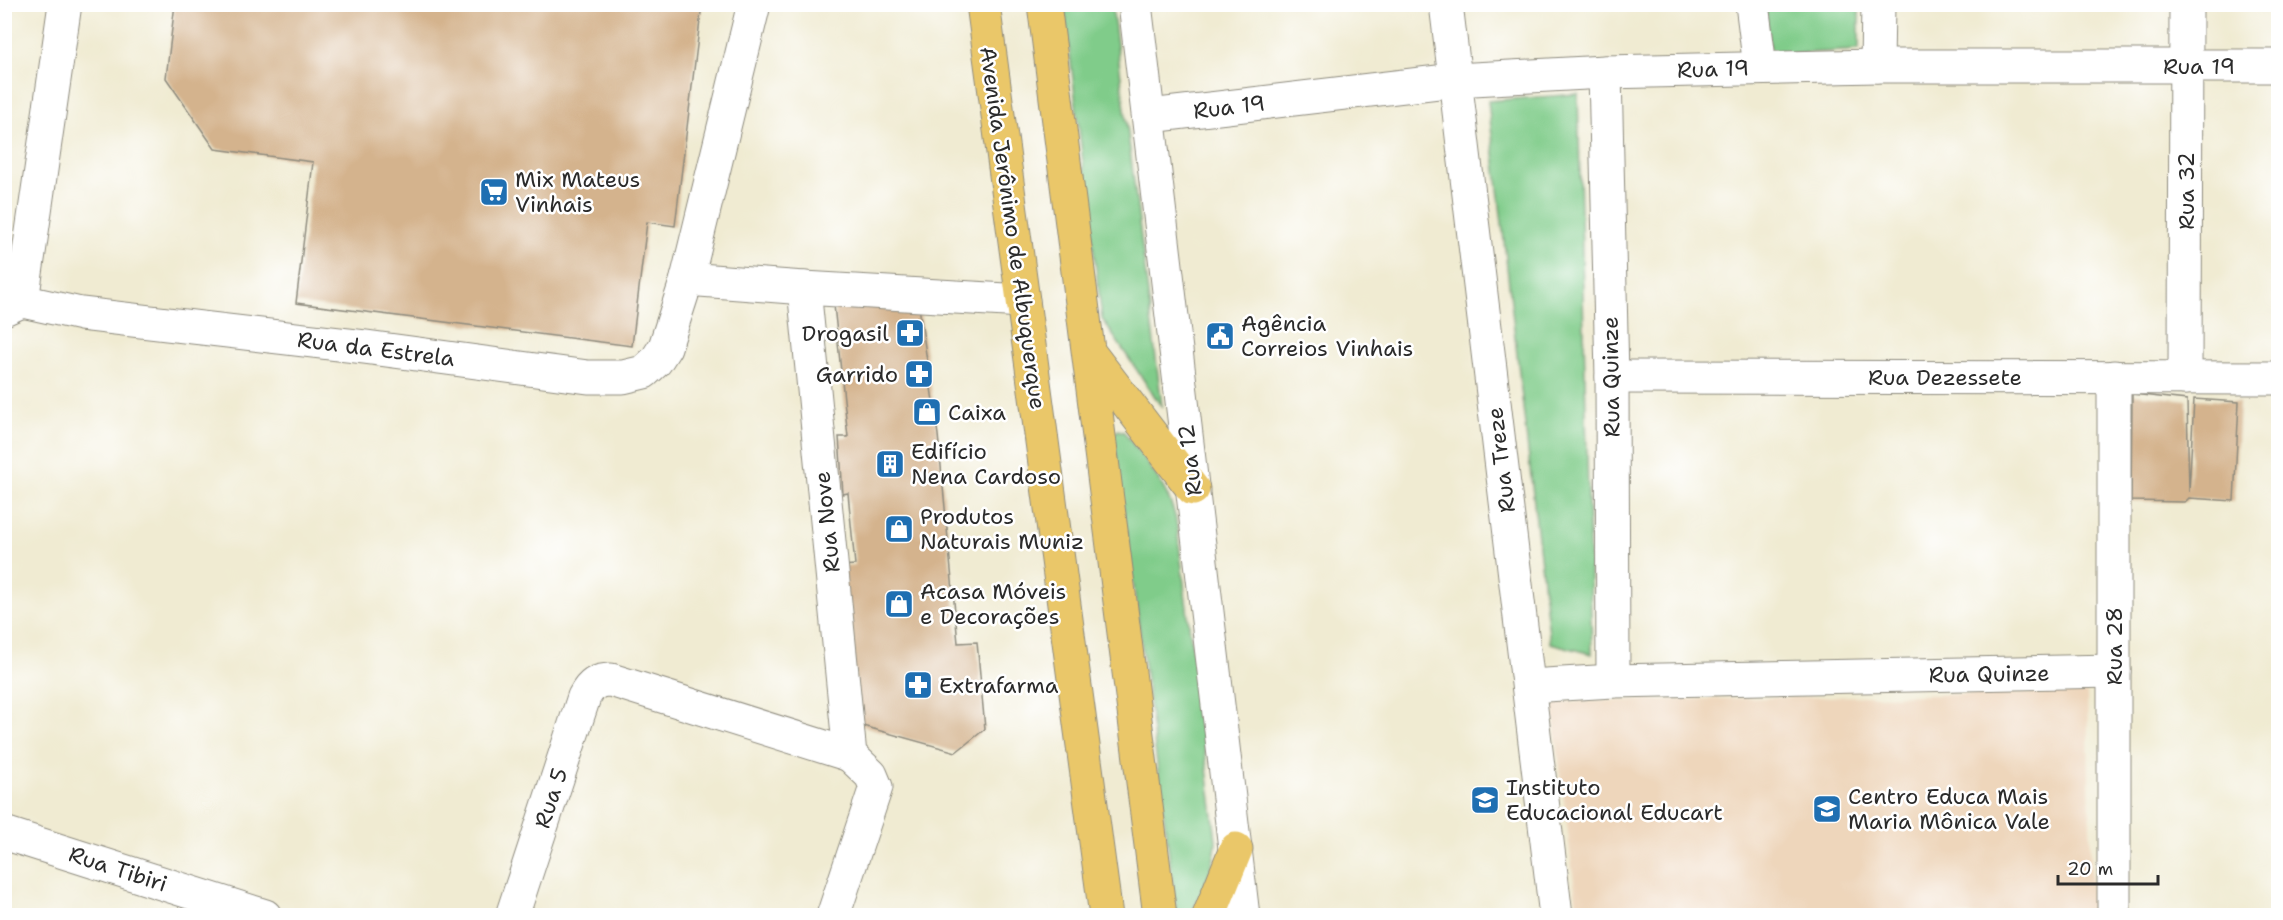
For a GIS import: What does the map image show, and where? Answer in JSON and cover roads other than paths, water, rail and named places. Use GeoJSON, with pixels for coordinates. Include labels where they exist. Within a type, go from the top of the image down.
{"type":"FeatureCollection","features":[{"type":"Feature","properties":{"kind":"main road","name":"Avenida Jerônimo de Albuquerque"},"geometry":{"type":"LineString","coordinates":[[983,4],[1106,915]]}},
{"type":"Feature","properties":{"kind":"main road"},"geometry":{"type":"LineString","coordinates":[[1044,4],[1160,915]]}},
{"type":"Feature","properties":{"kind":"main road"},"geometry":{"type":"LineString","coordinates":[[1089,353],[1193,489]]}},
{"type":"Feature","properties":{"kind":"main road"},"geometry":{"type":"LineString","coordinates":[[1209,915],[1236,849]]}},
{"type":"Feature","properties":{"kind":"street","name":"Rua da Estrela"},"geometry":{"type":"LineString","coordinates":[[65,4],[13,305],[588,376],[623,377],[644,372],[656,361],[665,347],[687,279],[754,4]]}},
{"type":"Feature","properties":{"kind":"street","name":"Rua 12"},"geometry":{"type":"LineString","coordinates":[[1135,4],[1243,915]]}},
{"type":"Feature","properties":{"kind":"street","name":"Rua Treze"},"geometry":{"type":"LineString","coordinates":[[1446,4],[1556,915]]}},
{"type":"Feature","properties":{"kind":"street"},"geometry":{"type":"LineString","coordinates":[[1752,4],[1760,67]]}},
{"type":"Feature","properties":{"kind":"street"},"geometry":{"type":"LineString","coordinates":[[1877,66],[1878,4]]}},
{"type":"Feature","properties":{"kind":"street","name":"Rua 32"},"geometry":{"type":"LineString","coordinates":[[2185,378],[2186,4]]}},
{"type":"Feature","properties":{"kind":"street","name":"Rua 19"},"geometry":{"type":"LineString","coordinates":[[1150,116],[1455,80],[1605,72],[1760,67],[2278,66]]}},
{"type":"Feature","properties":{"kind":"street","name":"Rua Quinze"},"geometry":{"type":"LineString","coordinates":[[1605,72],[1612,377],[1613,681]]}},
{"type":"Feature","properties":{"kind":"street"},"geometry":{"type":"LineString","coordinates":[[687,279],[1023,301]]}},
{"type":"Feature","properties":{"kind":"street","name":"Rua Nove"},"geometry":{"type":"LineString","coordinates":[[804,288],[850,755]]}},
{"type":"Feature","properties":{"kind":"street","name":"Rua Dezessete"},"geometry":{"type":"LineString","coordinates":[[1612,377],[2278,378]]}},
{"type":"Feature","properties":{"kind":"street","name":"Rua 28"},"geometry":{"type":"LineString","coordinates":[[2114,378],[2114,915]]}},
{"type":"Feature","properties":{"kind":"street","name":"Rua Quinze"},"geometry":{"type":"LineString","coordinates":[[1528,686],[1613,681],[2114,671]]}},
{"type":"Feature","properties":{"kind":"street","name":"Rua 5"},"geometry":{"type":"LineString","coordinates":[[512,915],[584,697],[594,683],[611,680],[850,755]]}},
{"type":"Feature","properties":{"kind":"street"},"geometry":{"type":"LineString","coordinates":[[833,915],[876,787],[871,775],[850,755]]}},
{"type":"Feature","properties":{"kind":"street","name":"Rua Tibiri"},"geometry":{"type":"LineString","coordinates":[[4,832],[265,915]]}},
{"type":"Feature","properties":{"kind":"place","name":"Mix Mateus Vinhais"},"geometry":{"type":"Point","coordinates":[494,192]}},
{"type":"Feature","properties":{"kind":"place","name":"Drogasil"},"geometry":{"type":"Point","coordinates":[910,333]}},
{"type":"Feature","properties":{"kind":"place","name":"Agência Correios Vinhais"},"geometry":{"type":"Point","coordinates":[1220,336]}},
{"type":"Feature","properties":{"kind":"place","name":"Garrido"},"geometry":{"type":"Point","coordinates":[919,374]}},
{"type":"Feature","properties":{"kind":"place","name":"Caixa"},"geometry":{"type":"Point","coordinates":[927,412]}},
{"type":"Feature","properties":{"kind":"place","name":"Edifício Nena Cardoso"},"geometry":{"type":"Point","coordinates":[890,464]}},
{"type":"Feature","properties":{"kind":"place","name":"Produtos Naturais Muniz"},"geometry":{"type":"Point","coordinates":[899,529]}},
{"type":"Feature","properties":{"kind":"place","name":"Acasa Móveis e Decorações"},"geometry":{"type":"Point","coordinates":[899,604]}},
{"type":"Feature","properties":{"kind":"place","name":"Extrafarma"},"geometry":{"type":"Point","coordinates":[918,685]}},
{"type":"Feature","properties":{"kind":"place","name":"Instituto Educacional Educart"},"geometry":{"type":"Point","coordinates":[1485,800]}},
{"type":"Feature","properties":{"kind":"place","name":"Centro Educa Mais Maria Mônica Vale"},"geometry":{"type":"Point","coordinates":[1827,809]}}]}
